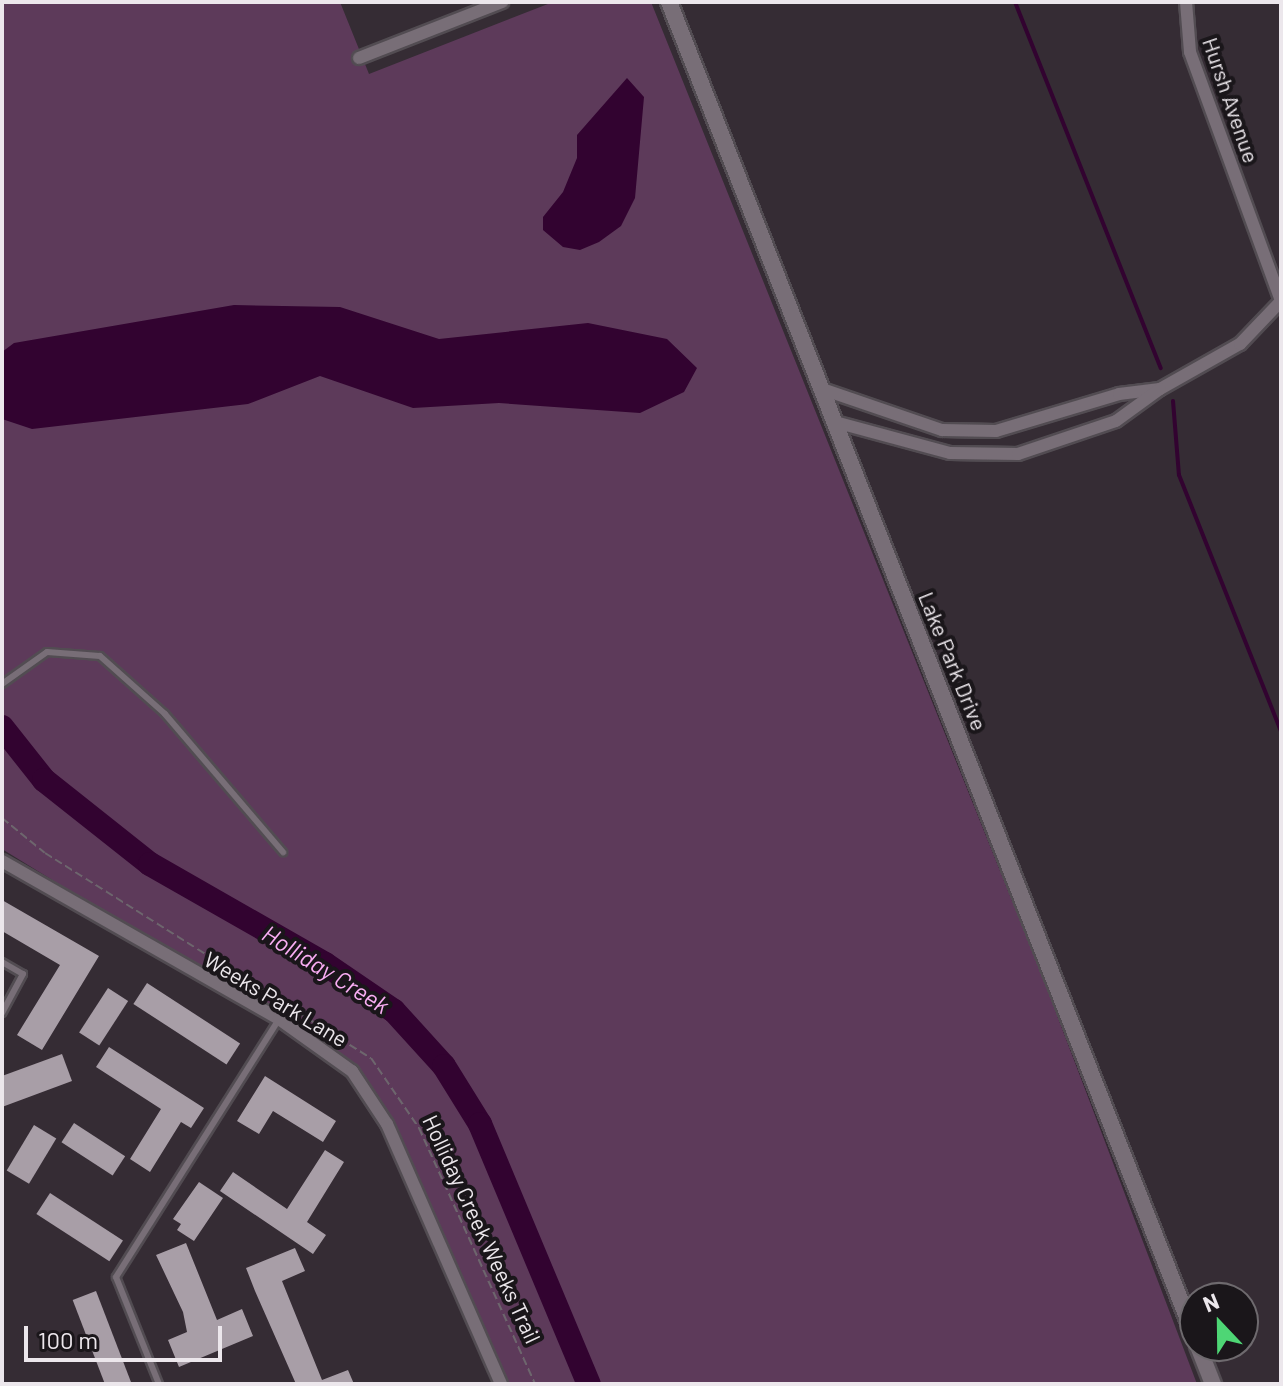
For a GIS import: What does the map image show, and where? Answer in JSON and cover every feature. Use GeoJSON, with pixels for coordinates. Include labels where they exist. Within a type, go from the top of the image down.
{"type":"FeatureCollection","features":[{"type":"Feature","properties":{"kind":"street"},"geometry":{"type":"LineString","coordinates":[[359,58],[502,2]]}},
{"type":"Feature","properties":{"kind":"street","name":"Lake Park Drive"},"geometry":{"type":"LineString","coordinates":[[669,2],[1179,1296]]}},
{"type":"Feature","properties":{"kind":"street","name":"Hursh Avenue"},"geometry":{"type":"LineString","coordinates":[[1186,2],[1190,52],[1281,301]]}},
{"type":"Feature","properties":{"kind":"street"},"geometry":{"type":"LineString","coordinates":[[835,422],[950,453],[1018,454],[1116,421],[1160,389],[1240,344],[1281,301]]}},
{"type":"Feature","properties":{"kind":"street"},"geometry":{"type":"LineString","coordinates":[[822,389],[912,423],[971,433],[1160,389]]}},
{"type":"Feature","properties":{"kind":"street","name":"Weeks Park Lane"},"geometry":{"type":"LineString","coordinates":[[2,861],[279,1019],[336,1057],[368,1090],[501,1384]]}},
{"type":"Feature","properties":{"kind":"street"},"geometry":{"type":"LineString","coordinates":[[1204,1362],[1213,1384]]}},
{"type":"Feature","properties":{"kind":"lane"},"geometry":{"type":"LineString","coordinates":[[2,684],[47,652],[100,656],[165,714],[283,852]]}},
{"type":"Feature","properties":{"kind":"lane"},"geometry":{"type":"LineString","coordinates":[[2,962],[23,974],[2,1013]]}},
{"type":"Feature","properties":{"kind":"lane"},"geometry":{"type":"LineString","coordinates":[[159,1384],[116,1277],[279,1019]]}},
{"type":"Feature","properties":{"kind":"path","name":"Holliday Creek Weeks Trail"},"geometry":{"type":"LineString","coordinates":[[2,818],[45,853],[371,1058],[419,1128],[535,1384]]}},
{"type":"Feature","properties":{"kind":"shaded area"},"geometry":{"type":"Polygon","coordinates":[[[2,2],[340,2],[369,74],[553,2],[651,2],[1039,968],[1179,1337],[1179,1362],[1189,1362],[1197,1384],[508,1384],[378,1095],[356,1067],[2,849],[2,2]]]}},
{"type":"Feature","properties":{"kind":"shaded area"},"geometry":{"type":"Polygon","coordinates":[[[627,78],[644,97],[635,198],[621,226],[599,242],[580,250],[563,247],[543,230],[543,217],[563,192],[577,158],[577,135],[627,78]]]}},
{"type":"Feature","properties":{"kind":"shaded area"},"geometry":{"type":"Polygon","coordinates":[[[234,305],[340,307],[439,339],[588,323],[667,339],[697,368],[684,392],[640,413],[499,403],[413,408],[320,376],[248,404],[32,429],[2,419],[2,352],[14,343],[234,305]]]}},
{"type":"Feature","properties":{"kind":"building"},"geometry":{"type":"Polygon","coordinates":[[[2,900],[99,956],[42,1050],[17,1035],[60,965],[2,931],[2,900]]]}},
{"type":"Feature","properties":{"kind":"building"},"geometry":{"type":"Polygon","coordinates":[[[147,983],[240,1043],[226,1064],[133,1004],[147,983]]]}},
{"type":"Feature","properties":{"kind":"building"},"geometry":{"type":"Polygon","coordinates":[[[108,988],[128,1001],[99,1046],[79,1032],[108,988]]]}},
{"type":"Feature","properties":{"kind":"building"},"geometry":{"type":"Polygon","coordinates":[[[109,1047],[204,1108],[191,1128],[181,1122],[150,1172],[130,1159],[161,1109],[96,1067],[109,1047]]]}},
{"type":"Feature","properties":{"kind":"building"},"geometry":{"type":"Polygon","coordinates":[[[62,1054],[72,1081],[2,1107],[2,1076],[62,1054]]]}},
{"type":"Feature","properties":{"kind":"building"},"geometry":{"type":"Polygon","coordinates":[[[265,1076],[336,1121],[323,1142],[273,1111],[259,1134],[237,1121],[265,1076]]]}},
{"type":"Feature","properties":{"kind":"building"},"geometry":{"type":"Polygon","coordinates":[[[74,1123],[125,1156],[113,1176],[61,1142],[74,1123]]]}},
{"type":"Feature","properties":{"kind":"building"},"geometry":{"type":"Polygon","coordinates":[[[34,1125],[56,1138],[29,1184],[7,1170],[34,1125]]]}},
{"type":"Feature","properties":{"kind":"building"},"geometry":{"type":"Polygon","coordinates":[[[325,1150],[344,1162],[307,1222],[326,1235],[313,1254],[220,1191],[233,1172],[287,1209],[325,1150]]]}},
{"type":"Feature","properties":{"kind":"building"},"geometry":{"type":"Polygon","coordinates":[[[199,1182],[223,1198],[194,1241],[177,1230],[181,1224],[173,1219],[199,1182]]]}},
{"type":"Feature","properties":{"kind":"building"},"geometry":{"type":"Polygon","coordinates":[[[50,1193],[123,1240],[109,1261],[36,1214],[50,1193]]]}},
{"type":"Feature","properties":{"kind":"building"},"geometry":{"type":"Polygon","coordinates":[[[186,1243],[217,1320],[242,1309],[253,1336],[179,1367],[168,1340],[187,1332],[183,1312],[156,1255],[186,1243]]]}},
{"type":"Feature","properties":{"kind":"building"},"geometry":{"type":"Polygon","coordinates":[[[295,1248],[305,1271],[282,1281],[322,1380],[348,1370],[354,1384],[296,1384],[255,1291],[246,1268],[295,1248]]]}},
{"type":"Feature","properties":{"kind":"building"},"geometry":{"type":"Polygon","coordinates":[[[96,1291],[132,1384],[105,1384],[73,1300],[96,1291]]]}},
{"type":"Feature","properties":{"kind":"waterway"},"geometry":{"type":"LineString","coordinates":[[1015,2],[1161,368]]}},
{"type":"Feature","properties":{"kind":"waterway"},"geometry":{"type":"LineString","coordinates":[[1173,401],[1179,475],[1281,731]]}},
{"type":"Feature","properties":{"kind":"waterway","name":"Holliday Creek"},"geometry":{"type":"LineString","coordinates":[[2,727],[44,780],[150,864],[325,964],[394,1011],[444,1066],[480,1124],[589,1384]]}}]}
